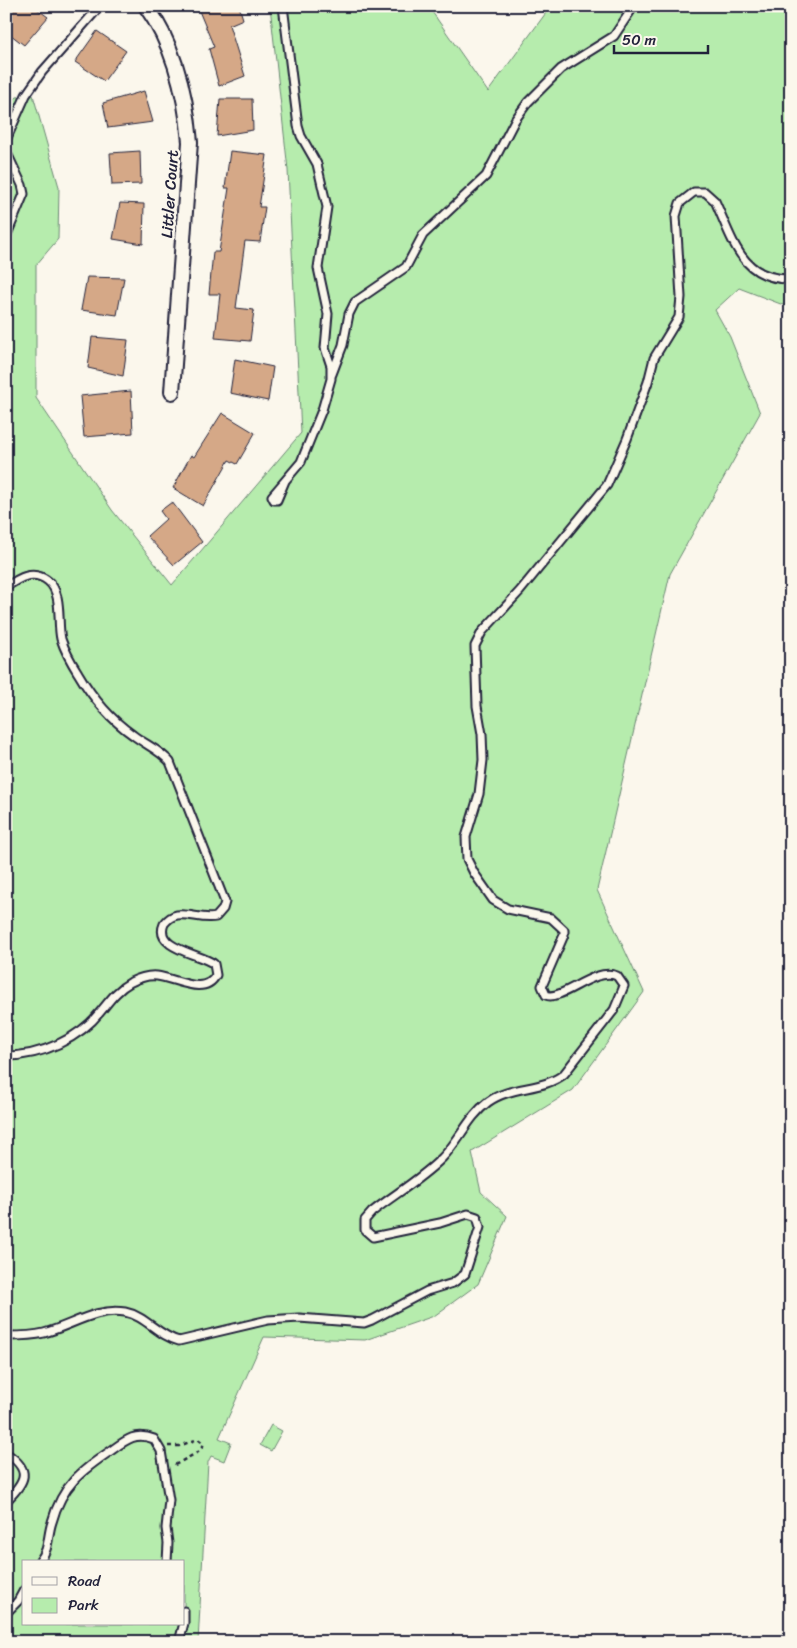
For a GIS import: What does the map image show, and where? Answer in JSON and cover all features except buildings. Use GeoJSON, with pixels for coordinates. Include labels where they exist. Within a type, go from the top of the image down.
{"type":"FeatureCollection","features":[{"type":"Feature","properties":{"kind":"street","name":"Littler Court"},"geometry":{"type":"LineString","coordinates":[[146,6],[166,42],[178,76],[187,109],[190,142],[172,392]]}},
{"type":"Feature","properties":{"kind":"lane"},"geometry":{"type":"LineString","coordinates":[[6,140],[26,95],[42,72],[100,6]]}},
{"type":"Feature","properties":{"kind":"lane"},"geometry":{"type":"LineString","coordinates":[[283,6],[298,126],[301,136],[317,164],[327,207],[318,268],[328,314],[325,348],[331,366],[331,379]]}},
{"type":"Feature","properties":{"kind":"lane"},"geometry":{"type":"LineString","coordinates":[[285,481],[296,471],[322,410],[343,346],[349,314],[355,302],[406,266],[423,235],[486,176],[515,120],[528,102],[561,69],[614,36],[634,6]]}},
{"type":"Feature","properties":{"kind":"lane"},"geometry":{"type":"LineString","coordinates":[[6,150],[22,185],[24,194],[6,238]]}},
{"type":"Feature","properties":{"kind":"lane"},"geometry":{"type":"LineString","coordinates":[[6,1336],[44,1333],[89,1317],[116,1311],[136,1316],[164,1335],[179,1341],[275,1319],[299,1318],[364,1324],[427,1291],[453,1283],[465,1274],[480,1227],[477,1217],[468,1214],[422,1227],[373,1237],[365,1230],[366,1220],[372,1212],[442,1158],[469,1120],[489,1101],[507,1092],[553,1082],[564,1074],[614,1010],[624,986],[617,976],[607,973],[555,996],[546,996],[542,986],[564,935],[564,930],[551,918],[508,908],[493,900],[469,864],[466,852],[466,837],[480,794],[483,760],[482,734],[477,706],[475,646],[482,632],[520,591],[601,494],[611,476],[644,392],[654,358],[679,317],[681,297],[676,221],[680,202],[694,192],[709,194],[715,201],[748,265],[763,276],[791,279]]}},
{"type":"Feature","properties":{"kind":"lane"},"geometry":{"type":"LineString","coordinates":[[6,587],[20,578],[30,575],[40,576],[50,583],[56,594],[63,644],[92,695],[123,728],[161,752],[170,762],[225,902],[223,909],[216,917],[176,915],[165,922],[163,930],[166,941],[174,947],[214,964],[216,975],[211,983],[202,986],[159,976],[142,978],[118,991],[89,1023],[66,1040],[34,1053],[6,1056]]}},
{"type":"Feature","properties":{"kind":"lane"},"geometry":{"type":"LineString","coordinates":[[39,1560],[48,1548],[51,1526],[58,1505],[78,1474],[127,1439],[146,1436],[154,1439],[162,1451],[169,1500],[166,1528],[167,1560]]}},
{"type":"Feature","properties":{"kind":"lane"},"geometry":{"type":"LineString","coordinates":[[6,1453],[19,1463],[24,1473],[23,1482],[6,1501]]}},
{"type":"Feature","properties":{"kind":"lane"},"geometry":{"type":"LineString","coordinates":[[6,1613],[18,1601],[22,1594]]}},
{"type":"Feature","properties":{"kind":"lane"},"geometry":{"type":"LineString","coordinates":[[179,1642],[183,1626]]}},
{"type":"Feature","properties":{"kind":"path"},"geometry":{"type":"LineString","coordinates":[[159,1445],[179,1446],[198,1439],[204,1444],[200,1451],[180,1461],[164,1473]]}},
{"type":"Feature","properties":{"kind":"green space"},"geometry":{"type":"Polygon","coordinates":[[[270,6],[428,6],[488,92],[551,6],[791,6],[791,308],[739,288],[715,310],[730,337],[760,413],[670,574],[597,890],[644,992],[573,1090],[472,1152],[481,1192],[507,1216],[478,1284],[434,1316],[365,1340],[264,1337],[219,1438],[231,1443],[224,1461],[211,1456],[208,1462],[198,1642],[6,1642],[6,106],[17,97],[33,95],[59,187],[58,239],[36,265],[36,398],[112,510],[172,585],[301,433],[288,170],[270,6]]]}},
{"type":"Feature","properties":{"kind":"green space"},"geometry":{"type":"Polygon","coordinates":[[[271,1425],[282,1431],[271,1451],[260,1445],[271,1425]]]}}]}
